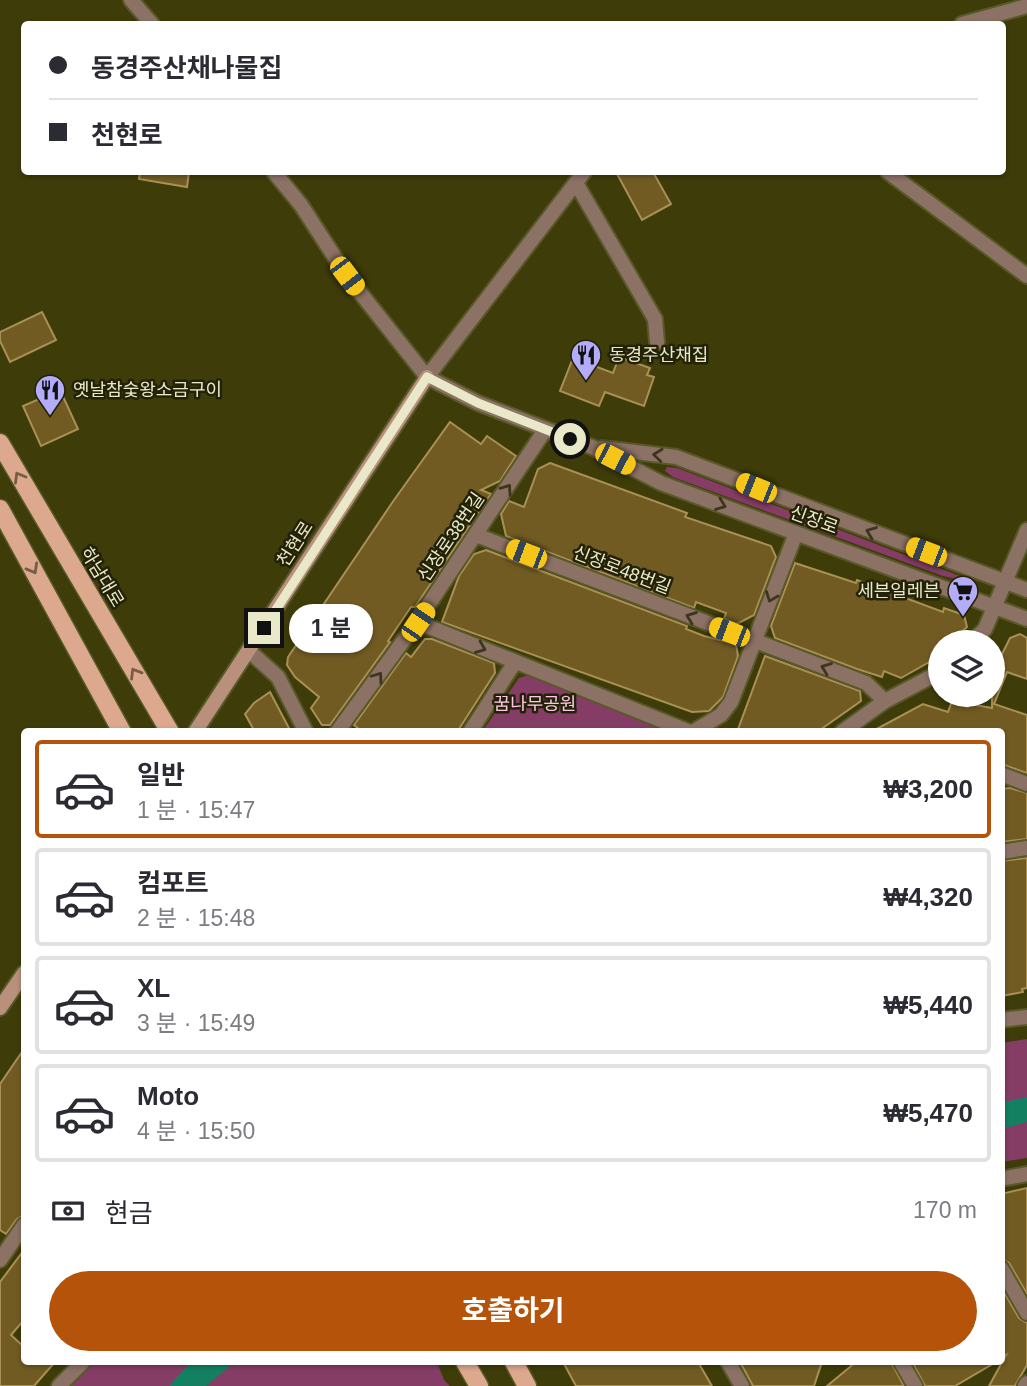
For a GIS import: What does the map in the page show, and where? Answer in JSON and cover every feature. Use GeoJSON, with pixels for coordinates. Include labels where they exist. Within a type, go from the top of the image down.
{"type":"FeatureCollection","features":[{"type":"Feature","properties":{"kind":"main road","name":"천현로"},"geometry":{"type":"LineString","coordinates":[[198,728],[427,377]]}},
{"type":"Feature","properties":{"kind":"main road","name":"하남대로"},"geometry":{"type":"LineString","coordinates":[[0,443],[168,728]]}},
{"type":"Feature","properties":{"kind":"main road"},"geometry":{"type":"LineString","coordinates":[[0,509],[120,728]]}},
{"type":"Feature","properties":{"kind":"main road"},"geometry":{"type":"LineString","coordinates":[[0,1008],[21,977]]}},
{"type":"Feature","properties":{"kind":"main road"},"geometry":{"type":"LineString","coordinates":[[467,1365],[479,1386]]}},
{"type":"Feature","properties":{"kind":"main road"},"geometry":{"type":"LineString","coordinates":[[516,1365],[527,1386]]}},
{"type":"Feature","properties":{"kind":"street"},"geometry":{"type":"LineString","coordinates":[[131,0],[149,21]]}},
{"type":"Feature","properties":{"kind":"street"},"geometry":{"type":"LineString","coordinates":[[973,21],[1027,6]]}},
{"type":"Feature","properties":{"kind":"street","name":"신장로"},"geometry":{"type":"LineString","coordinates":[[276,175],[347,276],[427,377],[478,403],[592,447],[661,483],[1027,619]]}},
{"type":"Feature","properties":{"kind":"street"},"geometry":{"type":"LineString","coordinates":[[892,175],[1027,276]]}},
{"type":"Feature","properties":{"kind":"street"},"geometry":{"type":"LineString","coordinates":[[427,377],[580,177],[655,319],[657,342]]}},
{"type":"Feature","properties":{"kind":"street","name":"신장로38번길"},"geometry":{"type":"LineString","coordinates":[[340,728],[418,622],[545,430]]}},
{"type":"Feature","properties":{"kind":"street","name":"신장로"},"geometry":{"type":"LineString","coordinates":[[592,447],[676,457],[1027,590]]}},
{"type":"Feature","properties":{"kind":"street"},"geometry":{"type":"LineString","coordinates":[[984,630],[1027,530]]}},
{"type":"Feature","properties":{"kind":"street"},"geometry":{"type":"LineString","coordinates":[[698,728],[721,715],[731,702],[796,533]]}},
{"type":"Feature","properties":{"kind":"street","name":"신장로48번길"},"geometry":{"type":"LineString","coordinates":[[476,535],[866,683],[885,701]]}},
{"type":"Feature","properties":{"kind":"street"},"geometry":{"type":"LineString","coordinates":[[418,622],[681,728]]}},
{"type":"Feature","properties":{"kind":"street"},"geometry":{"type":"LineString","coordinates":[[249,651],[278,677],[304,728]]}},
{"type":"Feature","properties":{"kind":"street"},"geometry":{"type":"LineString","coordinates":[[473,728],[515,662]]}},
{"type":"Feature","properties":{"kind":"street"},"geometry":{"type":"LineString","coordinates":[[848,728],[885,701],[928,678]]}},
{"type":"Feature","properties":{"kind":"street"},"geometry":{"type":"LineString","coordinates":[[1005,776],[1027,784]]}},
{"type":"Feature","properties":{"kind":"street"},"geometry":{"type":"LineString","coordinates":[[1005,851],[1027,848]]}},
{"type":"Feature","properties":{"kind":"street"},"geometry":{"type":"LineString","coordinates":[[1005,1020],[1027,1017]]}},
{"type":"Feature","properties":{"kind":"street"},"geometry":{"type":"LineString","coordinates":[[1005,1178],[1027,1174]]}},
{"type":"Feature","properties":{"kind":"street"},"geometry":{"type":"LineString","coordinates":[[0,1260],[21,1229]]}},
{"type":"Feature","properties":{"kind":"street"},"geometry":{"type":"LineString","coordinates":[[1005,1275],[1027,1313]]}},
{"type":"Feature","properties":{"kind":"street"},"geometry":{"type":"LineString","coordinates":[[59,1386],[80,1365]]}},
{"type":"Feature","properties":{"kind":"street"},"geometry":{"type":"LineString","coordinates":[[730,1365],[741,1386]]}},
{"type":"Feature","properties":{"kind":"street"},"geometry":{"type":"LineString","coordinates":[[903,1365],[915,1386]]}},
{"type":"Feature","properties":{"kind":"green space"},"geometry":{"type":"Polygon","coordinates":[[[667,467],[677,468],[978,583],[943,576],[673,477],[665,471],[667,467]]]}},
{"type":"Feature","properties":{"kind":"green space","name":"꿈나무공원"},"geometry":{"type":"Polygon","coordinates":[[[532,674],[666,724],[666,728],[485,728],[519,678],[532,674]]]}},
{"type":"Feature","properties":{"kind":"green space"},"geometry":{"type":"Polygon","coordinates":[[[1027,1039],[1027,1158],[1005,1161],[1005,1042],[1027,1039]]]}},
{"type":"Feature","properties":{"kind":"green space"},"geometry":{"type":"Polygon","coordinates":[[[88,1365],[438,1365],[444,1380],[450,1386],[67,1386],[88,1365]]]}},
{"type":"Feature","properties":{"kind":"shaded area"},"geometry":{"type":"Polygon","coordinates":[[[1027,1097],[1027,1122],[1005,1128],[1005,1102],[1027,1097]]]}},
{"type":"Feature","properties":{"kind":"shaded area"},"geometry":{"type":"Polygon","coordinates":[[[188,1365],[231,1365],[206,1386],[169,1386],[188,1365]]]}},
{"type":"Feature","properties":{"kind":"building"},"geometry":{"type":"Polygon","coordinates":[[[140,175],[189,175],[187,187],[139,179],[140,175]]]}},
{"type":"Feature","properties":{"kind":"building"},"geometry":{"type":"Polygon","coordinates":[[[618,175],[655,175],[671,204],[642,220],[618,175]]]}},
{"type":"Feature","properties":{"kind":"building"},"geometry":{"type":"Polygon","coordinates":[[[42,312],[56,340],[10,362],[0,341],[0,332],[42,312]]]}},
{"type":"Feature","properties":{"kind":"building"},"geometry":{"type":"Polygon","coordinates":[[[619,357],[650,368],[647,375],[654,377],[644,406],[605,392],[599,406],[560,391],[573,358],[613,373],[619,357]]]}},
{"type":"Feature","properties":{"kind":"building"},"geometry":{"type":"Polygon","coordinates":[[[60,390],[78,429],[41,446],[23,406],[60,390]]]}},
{"type":"Feature","properties":{"kind":"building"},"geometry":{"type":"Polygon","coordinates":[[[450,422],[481,444],[487,436],[516,456],[500,481],[481,490],[491,494],[415,607],[411,607],[388,641],[390,642],[330,725],[322,725],[311,708],[319,697],[295,677],[287,665],[288,657],[450,422]]]}},
{"type":"Feature","properties":{"kind":"building"},"geometry":{"type":"Polygon","coordinates":[[[550,463],[687,513],[685,517],[771,546],[776,557],[754,615],[737,624],[724,619],[726,613],[696,602],[694,608],[506,536],[501,514],[509,501],[524,507],[538,469],[550,463]]]}},
{"type":"Feature","properties":{"kind":"building"},"geometry":{"type":"Polygon","coordinates":[[[486,550],[687,626],[686,629],[704,636],[736,644],[738,656],[723,697],[709,711],[692,712],[442,622],[459,576],[474,554],[486,550]]]}},
{"type":"Feature","properties":{"kind":"building"},"geometry":{"type":"Polygon","coordinates":[[[795,563],[856,583],[857,580],[943,612],[944,608],[964,615],[967,627],[964,630],[928,630],[928,663],[901,678],[884,671],[882,677],[775,638],[771,626],[795,563]]]}},
{"type":"Feature","properties":{"kind":"building"},"geometry":{"type":"Polygon","coordinates":[[[1020,634],[1027,638],[1027,679],[1007,672],[1005,677],[1005,648],[1010,638],[1020,634]]]}},
{"type":"Feature","properties":{"kind":"building"},"geometry":{"type":"Polygon","coordinates":[[[425,639],[432,639],[494,663],[495,673],[460,728],[358,728],[354,725],[406,653],[411,657],[425,639]]]}},
{"type":"Feature","properties":{"kind":"building"},"geometry":{"type":"Polygon","coordinates":[[[765,656],[860,691],[861,701],[823,728],[738,728],[765,656]]]}},
{"type":"Feature","properties":{"kind":"building"},"geometry":{"type":"Polygon","coordinates":[[[270,692],[289,728],[253,728],[245,714],[254,703],[270,692]]]}},
{"type":"Feature","properties":{"kind":"building"},"geometry":{"type":"Polygon","coordinates":[[[923,704],[948,712],[950,707],[1003,707],[1027,715],[1027,773],[1005,765],[1005,728],[878,728],[923,704]]]}},
{"type":"Feature","properties":{"kind":"building"},"geometry":{"type":"Polygon","coordinates":[[[1005,789],[1027,793],[1027,839],[1005,842],[1005,789]]]}},
{"type":"Feature","properties":{"kind":"building"},"geometry":{"type":"Polygon","coordinates":[[[1027,858],[1027,988],[1022,989],[1023,992],[1005,995],[1005,861],[1027,858]]]}},
{"type":"Feature","properties":{"kind":"building"},"geometry":{"type":"Polygon","coordinates":[[[21,1053],[21,1217],[6,1234],[0,1230],[0,1084],[21,1053]]]}},
{"type":"Feature","properties":{"kind":"building"},"geometry":{"type":"Polygon","coordinates":[[[1027,1188],[1027,1294],[1005,1260],[1005,1193],[1027,1188]]]}},
{"type":"Feature","properties":{"kind":"building"},"geometry":{"type":"Polygon","coordinates":[[[21,1254],[21,1323],[11,1335],[21,1344],[21,1365],[52,1365],[34,1386],[0,1386],[0,1282],[21,1254]]]}},
{"type":"Feature","properties":{"kind":"building"},"geometry":{"type":"Polygon","coordinates":[[[1005,1294],[1019,1318],[1027,1323],[1027,1365],[1015,1386],[989,1386],[1001,1365],[1005,1365],[1005,1294]]]}},
{"type":"Feature","properties":{"kind":"building"},"geometry":{"type":"Polygon","coordinates":[[[565,1365],[700,1365],[712,1386],[576,1386],[565,1365]]]}},
{"type":"Feature","properties":{"kind":"building"},"geometry":{"type":"Polygon","coordinates":[[[742,1365],[821,1365],[814,1386],[753,1386],[742,1365]]]}},
{"type":"Feature","properties":{"kind":"building"},"geometry":{"type":"Polygon","coordinates":[[[852,1365],[893,1365],[904,1386],[827,1386],[852,1365]]]}},
{"type":"Feature","properties":{"kind":"building"},"geometry":{"type":"Polygon","coordinates":[[[914,1365],[991,1365],[955,1386],[925,1386],[914,1365]]]}},
{"type":"Feature","properties":{"kind":"place","name":"동경주산채집"},"geometry":{"type":"Point","coordinates":[586,382]}},
{"type":"Feature","properties":{"kind":"place","name":"옛날참숯왕소금구이"},"geometry":{"type":"Point","coordinates":[50,417]}},
{"type":"Feature","properties":{"kind":"place","name":"세븐일레븐"},"geometry":{"type":"Point","coordinates":[963,618]}},
{"type":"Feature","properties":{"kind":"route"},"geometry":{"type":"LineString","coordinates":[[264,628],[427,377],[478,403],[570,439]]}}]}
